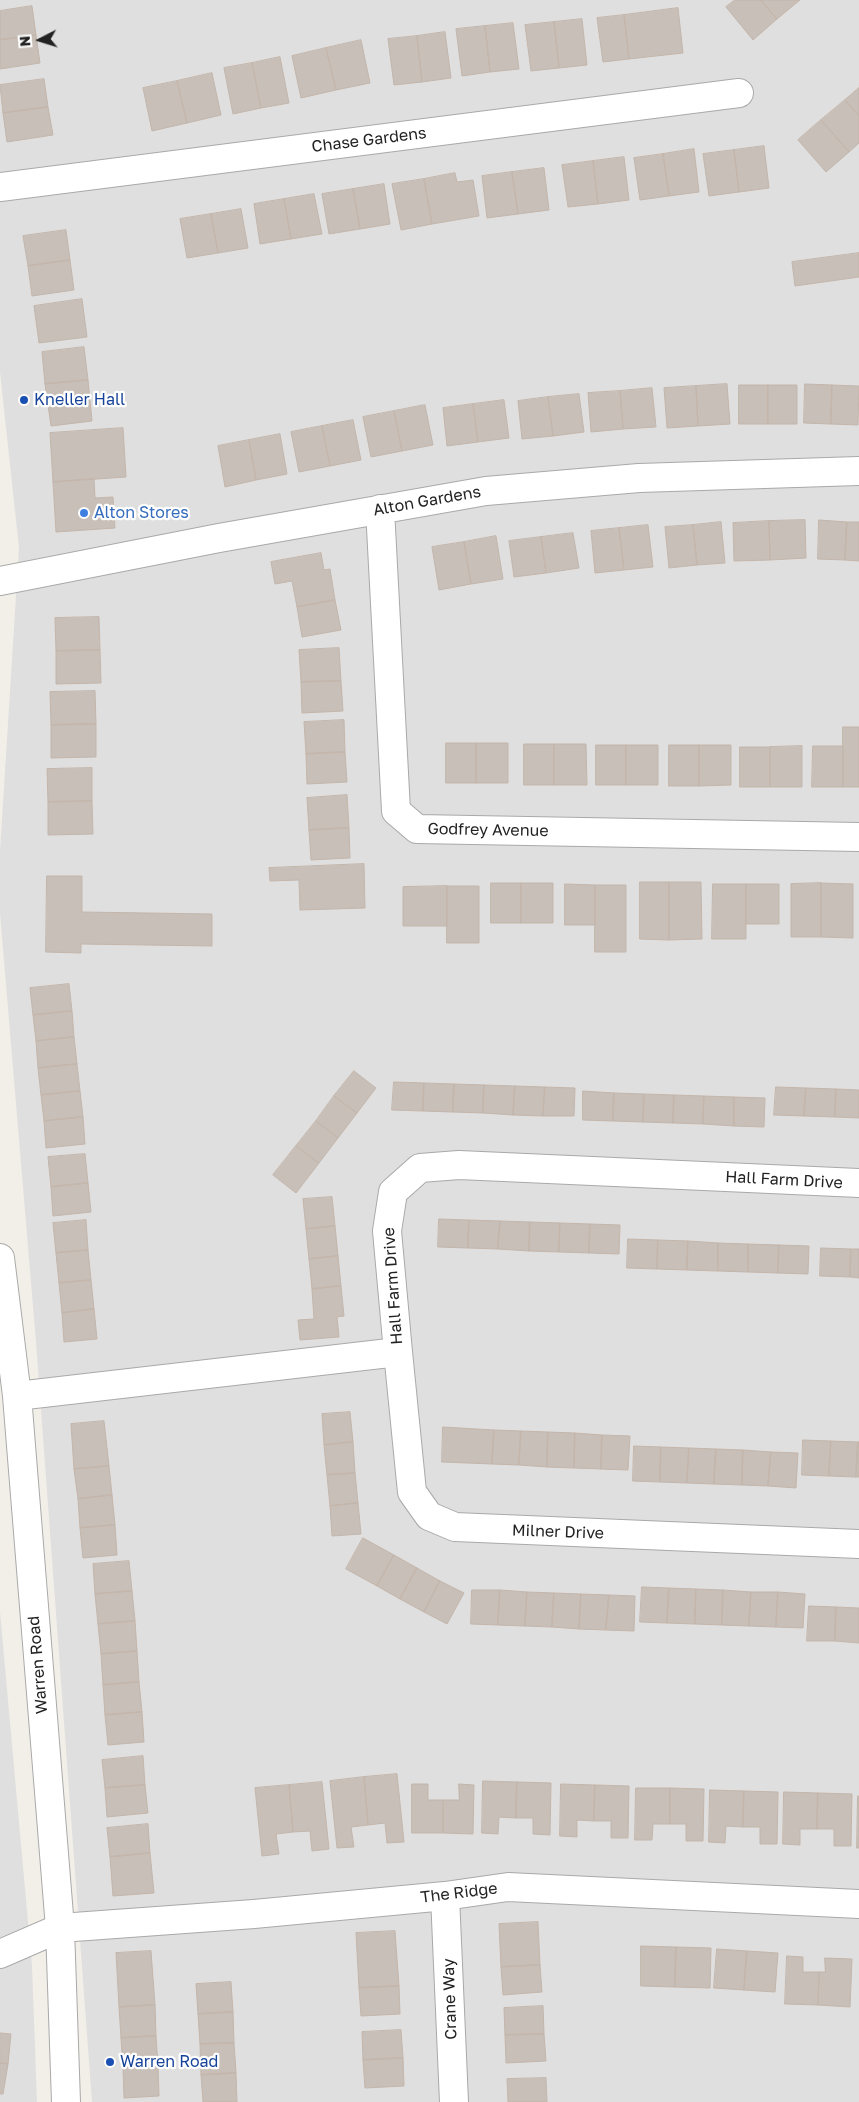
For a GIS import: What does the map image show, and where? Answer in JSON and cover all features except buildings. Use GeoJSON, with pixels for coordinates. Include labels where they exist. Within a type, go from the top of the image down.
{"type":"FeatureCollection","features":[{"type":"Feature","properties":{"kind":"street","name":"Chase Gardens"},"geometry":{"type":"LineString","coordinates":[[0,187],[739,93]]}},
{"type":"Feature","properties":{"kind":"street","name":"Alton Gardens"},"geometry":{"type":"LineString","coordinates":[[0,581],[380,508],[486,491],[620,480],[859,471]]}},
{"type":"Feature","properties":{"kind":"street","name":"Godfrey Avenue"},"geometry":{"type":"LineString","coordinates":[[380,508],[396,811],[417,829],[859,837]]}},
{"type":"Feature","properties":{"kind":"street","name":"Hall Farm Drive"},"geometry":{"type":"LineString","coordinates":[[16,1396],[398,1352],[387,1231],[393,1192],[420,1168],[459,1165],[859,1183]]}},
{"type":"Feature","properties":{"kind":"street","name":"Warren Road"},"geometry":{"type":"LineString","coordinates":[[0,1258],[16,1396],[60,1928],[66,2102]]}},
{"type":"Feature","properties":{"kind":"street","name":"Milner Drive"},"geometry":{"type":"LineString","coordinates":[[398,1352],[412,1492],[429,1516],[455,1527],[859,1544]]}},
{"type":"Feature","properties":{"kind":"street","name":"The Ridge"},"geometry":{"type":"LineString","coordinates":[[0,1954],[60,1928],[445,1896],[508,1887],[859,1904]]}},
{"type":"Feature","properties":{"kind":"street","name":"Crane Way"},"geometry":{"type":"LineString","coordinates":[[445,1896],[454,2102]]}},
{"type":"Feature","properties":{"kind":"shaded area"},"geometry":{"type":"Polygon","coordinates":[[[0,0],[859,0],[859,2102],[92,2102],[36,1342],[0,913],[0,851],[19,548],[0,372],[0,0]]]}},
{"type":"Feature","properties":{"kind":"shaded area"},"geometry":{"type":"Polygon","coordinates":[[[0,1612],[32,1966],[37,2102],[0,2102],[0,1612]]]}},
{"type":"Feature","properties":{"kind":"place","name":"Kneller Hall"},"geometry":{"type":"Point","coordinates":[24,400]}},
{"type":"Feature","properties":{"kind":"place","name":"Alton Stores"},"geometry":{"type":"Point","coordinates":[84,513]}},
{"type":"Feature","properties":{"kind":"place","name":"Warren Road"},"geometry":{"type":"Point","coordinates":[110,2062]}}]}
